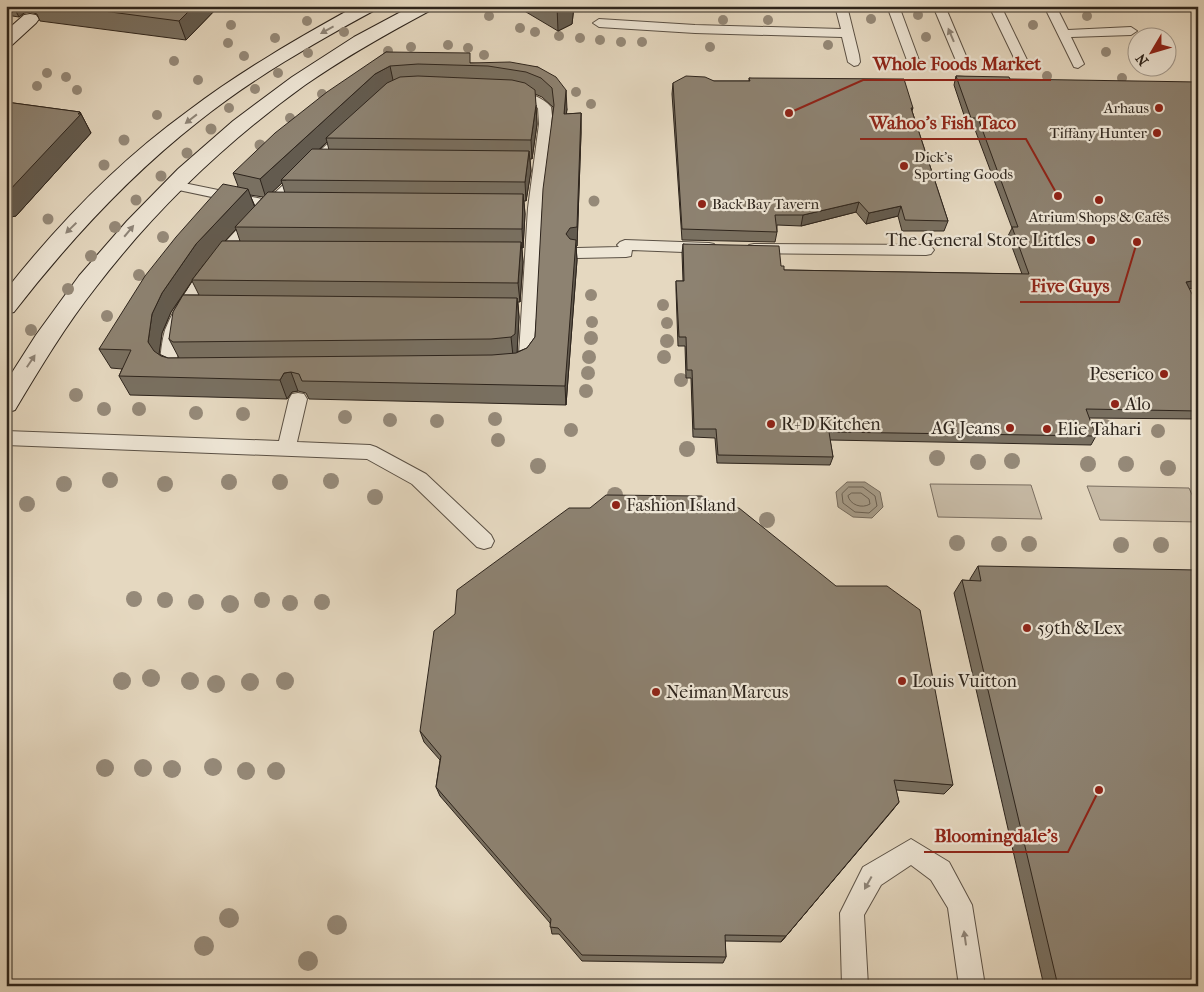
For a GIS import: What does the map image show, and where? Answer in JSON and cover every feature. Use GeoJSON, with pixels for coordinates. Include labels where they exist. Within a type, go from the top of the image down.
{"type":"FeatureCollection","features":[{"type":"Feature","properties":{"kind":"main road"},"geometry":{"type":"LineString","coordinates":[[6,306],[65,234],[156,146],[229,90],[293,48],[370,6]]}},
{"type":"Feature","properties":{"kind":"main road"},"geometry":{"type":"LineString","coordinates":[[6,403],[27,367],[84,284],[143,214],[222,139],[268,103],[316,70],[418,7]]}},
{"type":"Feature","properties":{"kind":"main road"},"geometry":{"type":"LineString","coordinates":[[6,41],[30,19]]}},
{"type":"Feature","properties":{"kind":"lane"},"geometry":{"type":"LineString","coordinates":[[841,6],[854,62]]}},
{"type":"Feature","properties":{"kind":"lane"},"geometry":{"type":"LineString","coordinates":[[893,6],[914,63]]}},
{"type":"Feature","properties":{"kind":"lane"},"geometry":{"type":"LineString","coordinates":[[939,6],[963,63]]}},
{"type":"Feature","properties":{"kind":"lane"},"geometry":{"type":"LineString","coordinates":[[995,6],[1022,64]]}},
{"type":"Feature","properties":{"kind":"lane"},"geometry":{"type":"LineString","coordinates":[[1050,6],[1078,64]]}},
{"type":"Feature","properties":{"kind":"lane"},"geometry":{"type":"LineString","coordinates":[[599,23],[846,33]]}},
{"type":"Feature","properties":{"kind":"lane"},"geometry":{"type":"LineString","coordinates":[[1063,34],[1126,31]]}},
{"type":"Feature","properties":{"kind":"lane"},"geometry":{"type":"LineString","coordinates":[[421,89],[515,93],[532,98],[544,107],[546,124],[536,164],[530,208],[533,255],[526,356],[518,364],[178,369],[168,361],[166,349],[171,334],[186,306],[224,253],[269,205],[314,163],[385,98],[400,90],[421,89]]}},
{"type":"Feature","properties":{"kind":"lane"},"geometry":{"type":"LineString","coordinates":[[314,163],[334,163]]}},
{"type":"Feature","properties":{"kind":"lane"},"geometry":{"type":"LineString","coordinates":[[174,185],[269,205],[298,205]]}},
{"type":"Feature","properties":{"kind":"lane"},"geometry":{"type":"LineString","coordinates":[[577,253],[625,249],[732,248],[926,250]]}},
{"type":"Feature","properties":{"kind":"lane"},"geometry":{"type":"LineString","coordinates":[[224,253],[244,253]]}},
{"type":"Feature","properties":{"kind":"lane"},"geometry":{"type":"LineString","coordinates":[[513,255],[533,255]]}},
{"type":"Feature","properties":{"kind":"lane"},"geometry":{"type":"LineString","coordinates":[[186,306],[206,306]]}},
{"type":"Feature","properties":{"kind":"lane"},"geometry":{"type":"LineString","coordinates":[[510,310],[529,310]]}},
{"type":"Feature","properties":{"kind":"lane"},"geometry":{"type":"LineString","coordinates":[[286,449],[298,399]]}},
{"type":"Feature","properties":{"kind":"lane"},"geometry":{"type":"LineString","coordinates":[[6,438],[370,452],[419,478],[484,541]]}},
{"type":"Feature","properties":{"kind":"lane"},"geometry":{"type":"LineString","coordinates":[[855,986],[852,913],[872,876],[911,851],[940,870],[960,905],[972,986]]}},
{"type":"Feature","properties":{"kind":"shaded area"},"geometry":{"type":"Polygon","coordinates":[[[930,484],[1031,485],[1042,519],[938,517],[930,484]]]}},
{"type":"Feature","properties":{"kind":"shaded area"},"geometry":{"type":"Polygon","coordinates":[[[1087,486],[1189,488],[1198,508],[1198,522],[1100,520],[1087,486]]]}},
{"type":"Feature","properties":{"kind":"water"},"geometry":{"type":"Polygon","coordinates":[[[847,482],[865,482],[880,492],[883,507],[872,518],[853,517],[838,507],[836,492],[847,482]]]}},
{"type":"Feature","properties":{"kind":"building"},"geometry":{"type":"Polygon","coordinates":[[[65,6],[194,6],[179,21],[65,6]]]}},
{"type":"Feature","properties":{"kind":"building"},"geometry":{"type":"Polygon","coordinates":[[[386,52],[470,53],[470,63],[510,62],[538,67],[556,77],[566,90],[564,114],[581,113],[577,227],[570,228],[566,234],[570,239],[576,240],[565,386],[302,381],[299,374],[291,372],[284,373],[280,380],[119,376],[131,350],[99,349],[145,276],[176,237],[223,184],[248,189],[196,244],[162,293],[152,314],[148,342],[154,351],[161,356],[168,358],[492,355],[516,353],[527,348],[535,337],[543,189],[554,105],[552,88],[541,78],[526,72],[488,66],[418,64],[390,66],[375,74],[260,179],[233,173],[275,133],[327,92],[386,52]]]}},
{"type":"Feature","properties":{"kind":"building"},"geometry":{"type":"Polygon","coordinates":[[[686,76],[705,77],[714,81],[750,81],[749,78],[904,79],[913,108],[911,108],[948,221],[905,220],[901,206],[869,213],[859,202],[803,215],[775,215],[777,232],[682,229],[673,83],[686,76]]]}},
{"type":"Feature","properties":{"kind":"building"},"geometry":{"type":"Polygon","coordinates":[[[956,76],[1009,77],[1010,79],[1198,82],[1198,280],[1186,282],[1198,306],[1198,411],[1086,409],[1096,436],[829,432],[833,457],[718,455],[716,429],[694,429],[692,370],[687,370],[686,337],[679,337],[676,281],[684,281],[683,244],[779,246],[781,266],[784,266],[784,270],[1029,274],[1012,227],[1018,227],[978,118],[971,118],[956,76]]]}},
{"type":"Feature","properties":{"kind":"building"},"geometry":{"type":"Polygon","coordinates":[[[400,77],[512,80],[525,83],[535,90],[536,105],[531,140],[326,138],[387,83],[400,77]]]}},
{"type":"Feature","properties":{"kind":"building"},"geometry":{"type":"Polygon","coordinates":[[[6,102],[80,112],[78,114],[81,114],[6,194],[6,102]]]}},
{"type":"Feature","properties":{"kind":"building"},"geometry":{"type":"Polygon","coordinates":[[[312,149],[529,151],[525,182],[281,180],[312,149]]]}},
{"type":"Feature","properties":{"kind":"building"},"geometry":{"type":"Polygon","coordinates":[[[268,192],[523,194],[522,229],[235,227],[268,192]]]}},
{"type":"Feature","properties":{"kind":"building"},"geometry":{"type":"Polygon","coordinates":[[[222,241],[521,242],[518,283],[192,280],[222,241]]]}},
{"type":"Feature","properties":{"kind":"building"},"geometry":{"type":"Polygon","coordinates":[[[183,295],[517,298],[515,334],[511,337],[491,339],[173,342],[169,339],[173,312],[183,295]]]}},
{"type":"Feature","properties":{"kind":"building","name":"Neiman Marcus"},"geometry":{"type":"Polygon","coordinates":[[[606,495],[702,496],[720,509],[739,508],[836,586],[887,586],[920,610],[953,785],[894,780],[899,802],[786,936],[725,935],[726,957],[582,955],[558,928],[550,927],[551,919],[436,787],[441,756],[420,731],[434,631],[455,614],[457,590],[569,508],[590,508],[606,495]]]}},
{"type":"Feature","properties":{"kind":"building"},"geometry":{"type":"Polygon","coordinates":[[[978,566],[1198,570],[1198,986],[1058,986],[962,580],[981,581],[978,566]]]}},
{"type":"Feature","properties":{"kind":"place","name":"Arhaus"},"geometry":{"type":"Point","coordinates":[1159,108]}},
{"type":"Feature","properties":{"kind":"place","name":"Whole Foods Market"},"geometry":{"type":"Point","coordinates":[789,113]}},
{"type":"Feature","properties":{"kind":"place","name":"Tiffany Hunter"},"geometry":{"type":"Point","coordinates":[1157,133]}},
{"type":"Feature","properties":{"kind":"place","name":"Dick's Sporting Goods"},"geometry":{"type":"Point","coordinates":[904,166]}},
{"type":"Feature","properties":{"kind":"place","name":"Wahoo's Fish Taco"},"geometry":{"type":"Point","coordinates":[1058,196]}},
{"type":"Feature","properties":{"kind":"place","name":"Atrium Shops & Cafés"},"geometry":{"type":"Point","coordinates":[1099,200]}},
{"type":"Feature","properties":{"kind":"place","name":"Back Bay Tavern"},"geometry":{"type":"Point","coordinates":[702,204]}},
{"type":"Feature","properties":{"kind":"place","name":"The General Store Littles"},"geometry":{"type":"Point","coordinates":[1091,240]}},
{"type":"Feature","properties":{"kind":"place","name":"Five Guys"},"geometry":{"type":"Point","coordinates":[1137,242]}},
{"type":"Feature","properties":{"kind":"place","name":"Peserico"},"geometry":{"type":"Point","coordinates":[1164,374]}},
{"type":"Feature","properties":{"kind":"place","name":"Alo"},"geometry":{"type":"Point","coordinates":[1115,404]}},
{"type":"Feature","properties":{"kind":"place","name":"R+D Kitchen"},"geometry":{"type":"Point","coordinates":[771,424]}},
{"type":"Feature","properties":{"kind":"place","name":"AG Jeans"},"geometry":{"type":"Point","coordinates":[1010,428]}},
{"type":"Feature","properties":{"kind":"place","name":"Elie Tahari"},"geometry":{"type":"Point","coordinates":[1047,429]}},
{"type":"Feature","properties":{"kind":"place","name":"Fashion Island"},"geometry":{"type":"Point","coordinates":[616,505]}},
{"type":"Feature","properties":{"kind":"place","name":"59th & Lex"},"geometry":{"type":"Point","coordinates":[1027,628]}},
{"type":"Feature","properties":{"kind":"place","name":"Louis Vuitton"},"geometry":{"type":"Point","coordinates":[902,681]}},
{"type":"Feature","properties":{"kind":"place","name":"Neiman Marcus"},"geometry":{"type":"Point","coordinates":[656,692]}},
{"type":"Feature","properties":{"kind":"place","name":"Bloomingdale's"},"geometry":{"type":"Point","coordinates":[1099,790]}}]}
